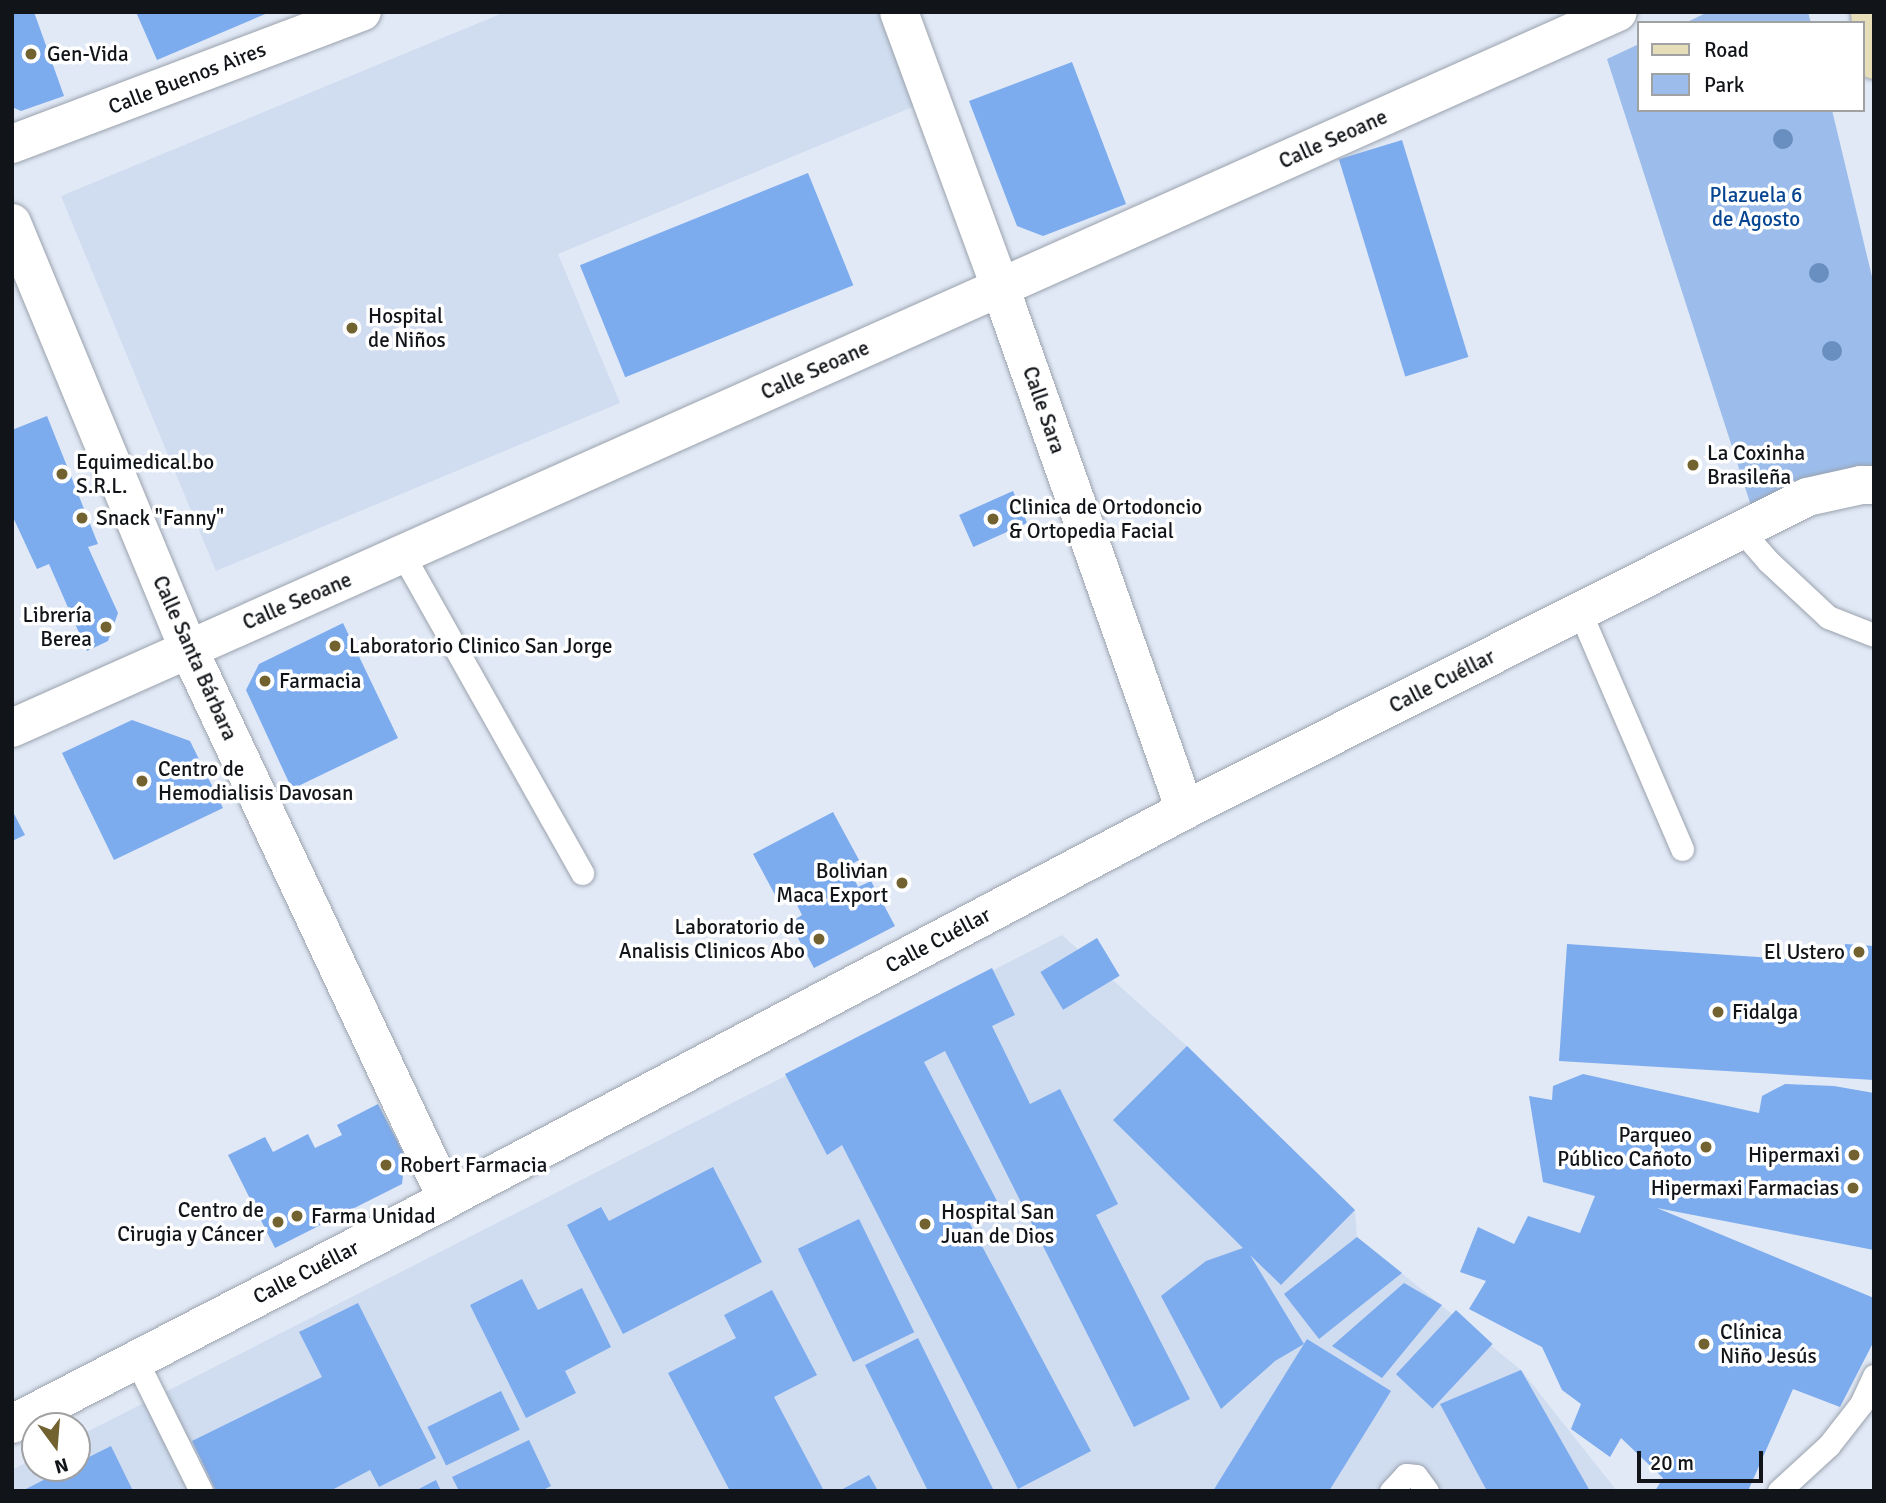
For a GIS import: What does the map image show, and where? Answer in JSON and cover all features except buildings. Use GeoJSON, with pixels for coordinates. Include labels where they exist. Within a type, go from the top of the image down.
{"type":"FeatureCollection","features":[{"type":"Feature","properties":{"kind":"main road"},"geometry":{"type":"LineString","coordinates":[[1870,12],[1874,60]]}},
{"type":"Feature","properties":{"kind":"street","name":"Calle Buenos Aires"},"geometry":{"type":"LineString","coordinates":[[12,144],[362,12]]}},
{"type":"Feature","properties":{"kind":"street","name":"Calle Sara"},"geometry":{"type":"LineString","coordinates":[[899,12],[1000,287],[1185,810]]}},
{"type":"Feature","properties":{"kind":"street","name":"Calle Seoane"},"geometry":{"type":"LineString","coordinates":[[12,728],[1618,12]]}},
{"type":"Feature","properties":{"kind":"street","name":"Calle Santa Bárbara"},"geometry":{"type":"LineString","coordinates":[[12,223],[188,648],[447,1199]]}},
{"type":"Feature","properties":{"kind":"street","name":"Calle Cuéllar"},"geometry":{"type":"LineString","coordinates":[[12,1424],[447,1199],[1185,810],[1807,496],[1874,485]]}},
{"type":"Feature","properties":{"kind":"lane"},"geometry":{"type":"LineString","coordinates":[[1741,530],[1768,561],[1828,617],[1874,635]]}},
{"type":"Feature","properties":{"kind":"lane"},"geometry":{"type":"LineString","coordinates":[[402,555],[582,873]]}},
{"type":"Feature","properties":{"kind":"lane"},"geometry":{"type":"LineString","coordinates":[[1580,611],[1682,849]]}},
{"type":"Feature","properties":{"kind":"lane"},"geometry":{"type":"LineString","coordinates":[[136,1360],[201,1491]]}},
{"type":"Feature","properties":{"kind":"lane"},"geometry":{"type":"LineString","coordinates":[[1779,1491],[1867,1405],[1874,1376]]}},
{"type":"Feature","properties":{"kind":"lane"},"geometry":{"type":"LineString","coordinates":[[1391,1491],[1406,1475],[1416,1476],[1427,1491]]}},
{"type":"Feature","properties":{"kind":"shaded area","name":"Hospital de Niños"},"geometry":{"type":"Polygon","coordinates":[[[505,12],[884,12],[922,103],[558,254],[620,403],[216,571],[61,196],[505,12]]]}},
{"type":"Feature","properties":{"kind":"shaded area","name":"Hospital San Juan de Dios"},"geometry":{"type":"Polygon","coordinates":[[[1062,935],[1187,1046],[1355,1210],[1357,1237],[1521,1370],[1617,1491],[12,1491],[12,1470],[21,1465],[21,1482],[91,1482],[91,1430],[1062,935]]]}},
{"type":"Feature","properties":{"kind":"green space"},"geometry":{"type":"Polygon","coordinates":[[[1708,12],[1808,12],[1810,21],[1689,21],[1708,12]]]}},
{"type":"Feature","properties":{"kind":"green space","name":"Plazuela 6 de Agosto"},"geometry":{"type":"Polygon","coordinates":[[[1638,44],[1638,112],[1832,112],[1874,285],[1874,468],[1866,466],[1794,481],[1754,515],[1607,59],[1638,44]]]}},
{"type":"Feature","properties":{"kind":"place","name":"Gen-Vida"},"geometry":{"type":"Point","coordinates":[31,54]}},
{"type":"Feature","properties":{"kind":"place","name":"Hospital de Niños"},"geometry":{"type":"Point","coordinates":[352,328]}},
{"type":"Feature","properties":{"kind":"place","name":"La Coxinha Brasileña"},"geometry":{"type":"Point","coordinates":[1693,465]}},
{"type":"Feature","properties":{"kind":"place","name":"Equimedical.bo S.R.L."},"geometry":{"type":"Point","coordinates":[62,474]}},
{"type":"Feature","properties":{"kind":"place","name":"Snack \"Fanny\""},"geometry":{"type":"Point","coordinates":[82,518]}},
{"type":"Feature","properties":{"kind":"place","name":"Clinica de Ortodoncio & Ortopedia Facial"},"geometry":{"type":"Point","coordinates":[993,519]}},
{"type":"Feature","properties":{"kind":"place","name":"Librería Berea"},"geometry":{"type":"Point","coordinates":[106,627]}},
{"type":"Feature","properties":{"kind":"place","name":"Laboratorio Clinico San Jorge"},"geometry":{"type":"Point","coordinates":[335,646]}},
{"type":"Feature","properties":{"kind":"place","name":"Farmacia"},"geometry":{"type":"Point","coordinates":[265,681]}},
{"type":"Feature","properties":{"kind":"place","name":"Centro de Hemodialisis Davosan"},"geometry":{"type":"Point","coordinates":[142,781]}},
{"type":"Feature","properties":{"kind":"place","name":"Bolivian Maca Export"},"geometry":{"type":"Point","coordinates":[902,883]}},
{"type":"Feature","properties":{"kind":"place","name":"Laboratorio de Analisis Clinicos Abo"},"geometry":{"type":"Point","coordinates":[819,939]}},
{"type":"Feature","properties":{"kind":"place","name":"El Ustero"},"geometry":{"type":"Point","coordinates":[1859,952]}},
{"type":"Feature","properties":{"kind":"place","name":"Fidalga"},"geometry":{"type":"Point","coordinates":[1718,1012]}},
{"type":"Feature","properties":{"kind":"place","name":"Parqueo Público Cañoto"},"geometry":{"type":"Point","coordinates":[1706,1147]}},
{"type":"Feature","properties":{"kind":"place","name":"Hipermaxi"},"geometry":{"type":"Point","coordinates":[1854,1155]}},
{"type":"Feature","properties":{"kind":"place","name":"Robert Farmacia"},"geometry":{"type":"Point","coordinates":[386,1165]}},
{"type":"Feature","properties":{"kind":"place","name":"Hipermaxi Farmacias"},"geometry":{"type":"Point","coordinates":[1853,1188]}},
{"type":"Feature","properties":{"kind":"place","name":"Farma Unidad"},"geometry":{"type":"Point","coordinates":[297,1216]}},
{"type":"Feature","properties":{"kind":"place","name":"Centro de Cirugia y Cáncer"},"geometry":{"type":"Point","coordinates":[278,1222]}},
{"type":"Feature","properties":{"kind":"place","name":"Hospital San Juan de Dios"},"geometry":{"type":"Point","coordinates":[925,1224]}},
{"type":"Feature","properties":{"kind":"place","name":"Clínica Niño Jesús"},"geometry":{"type":"Point","coordinates":[1704,1344]}}]}
